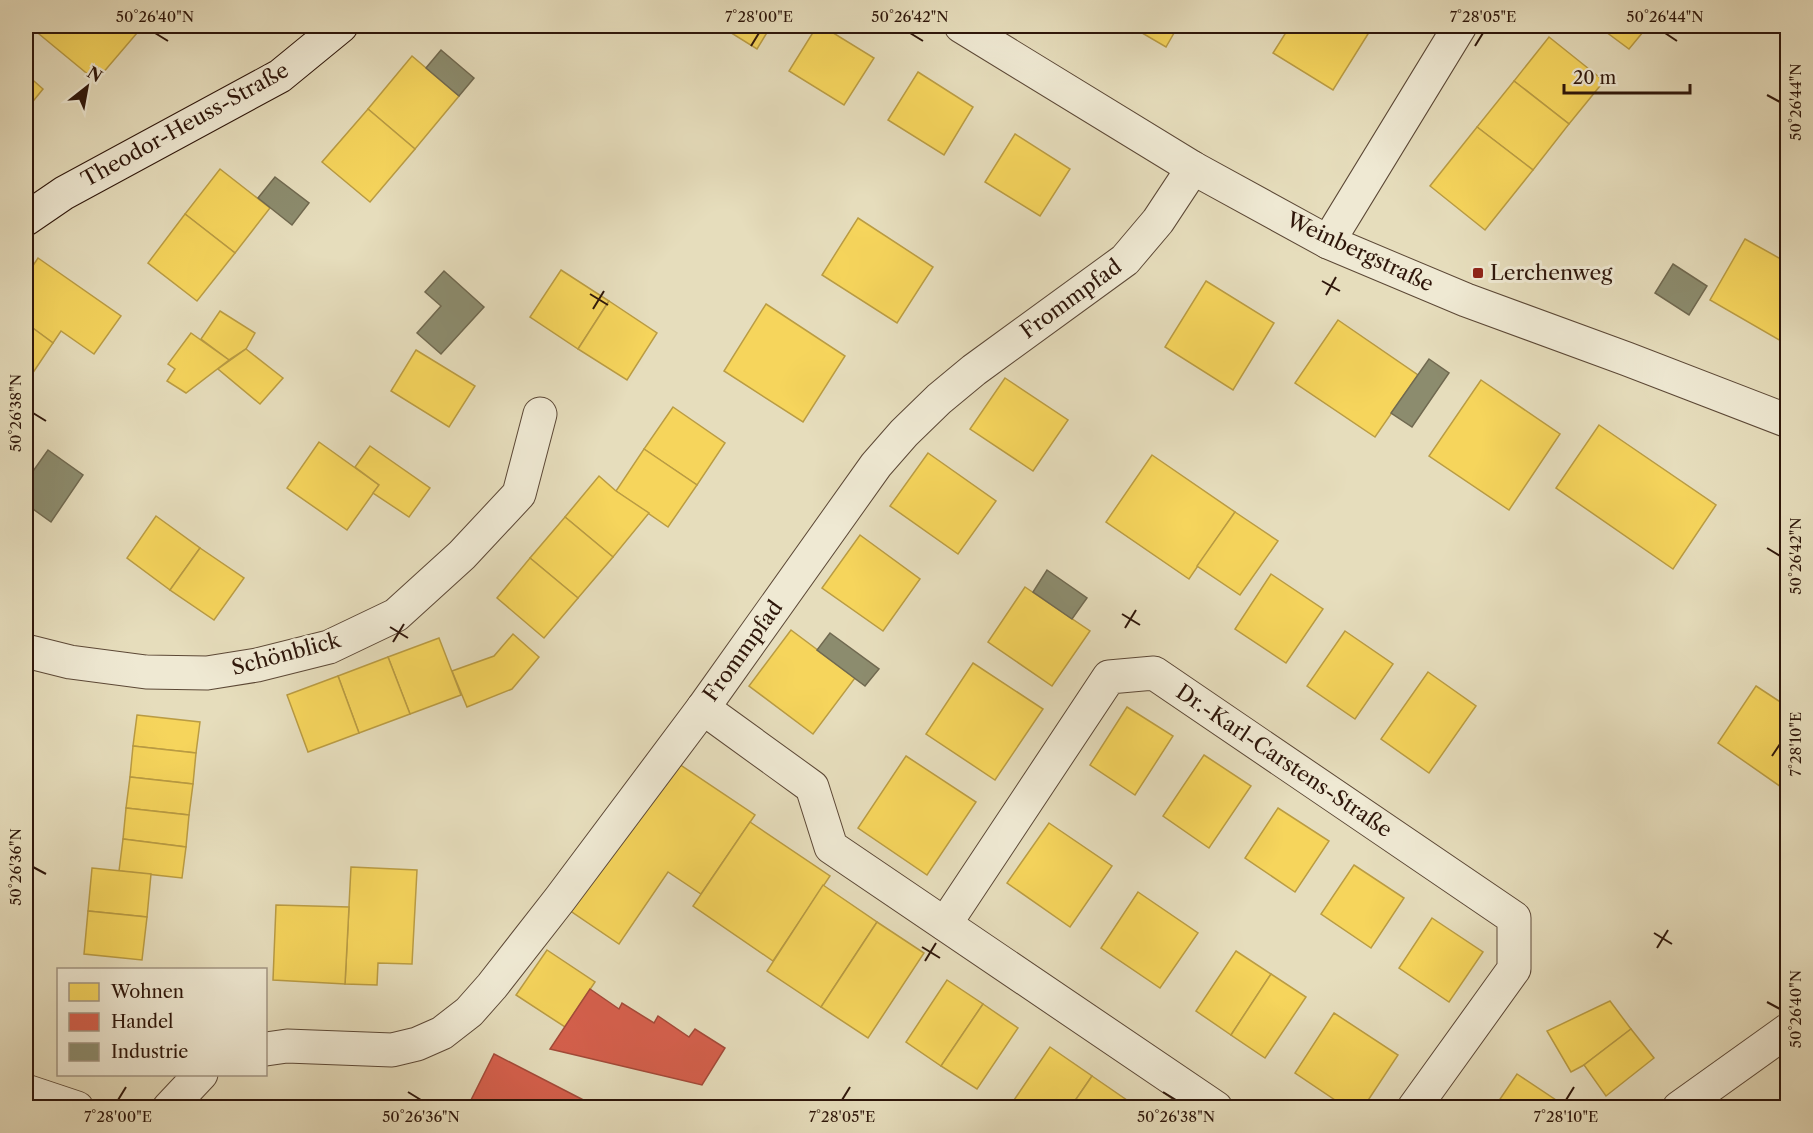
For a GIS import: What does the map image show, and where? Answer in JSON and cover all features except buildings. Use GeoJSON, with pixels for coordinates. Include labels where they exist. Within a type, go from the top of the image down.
{"type":"FeatureCollection","features":[{"type":"Feature","properties":{"kind":"street","name":"Theodor-Heuss-Straße"},"geometry":{"type":"LineString","coordinates":[[26,219],[64,193],[280,76],[341,26]]}},
{"type":"Feature","properties":{"kind":"street","name":"Weinbergstraße"},"geometry":{"type":"LineString","coordinates":[[961,26],[1193,168],[1328,242],[1466,300],[1788,421]]}},
{"type":"Feature","properties":{"kind":"street"},"geometry":{"type":"LineString","coordinates":[[1328,242],[1460,26]]}},
{"type":"Feature","properties":{"kind":"street","name":"Frommpfad"},"geometry":{"type":"LineString","coordinates":[[267,1048],[287,1046],[392,1050],[417,1044],[442,1033],[460,1019],[492,986],[554,908],[703,708],[876,465],[904,433],[939,399],[974,370],[1125,260],[1158,221],[1193,168]]}},
{"type":"Feature","properties":{"kind":"street","name":"Schönblick"},"geometry":{"type":"LineString","coordinates":[[26,651],[70,662],[146,672],[207,673],[329,647],[396,615],[462,555],[519,494],[540,414]]}},
{"type":"Feature","properties":{"kind":"street","name":"Dr.-Karl-Carstens-Straße"},"geometry":{"type":"LineString","coordinates":[[945,924],[1108,676],[1154,673],[1514,918],[1514,969],[1414,1107]]}},
{"type":"Feature","properties":{"kind":"street"},"geometry":{"type":"LineString","coordinates":[[703,708],[812,786],[831,847],[1216,1107]]}},
{"type":"Feature","properties":{"kind":"street"},"geometry":{"type":"LineString","coordinates":[[1679,1107],[1788,1030]]}},
{"type":"Feature","properties":{"kind":"street"},"geometry":{"type":"LineString","coordinates":[[169,1107],[199,1076]]}},
{"type":"Feature","properties":{"kind":"street"},"geometry":{"type":"LineString","coordinates":[[26,1091],[77,1107]]}},
{"type":"Feature","properties":{"kind":"place","name":"Lerchenweg"},"geometry":{"type":"Point","coordinates":[1478,273]}}]}
